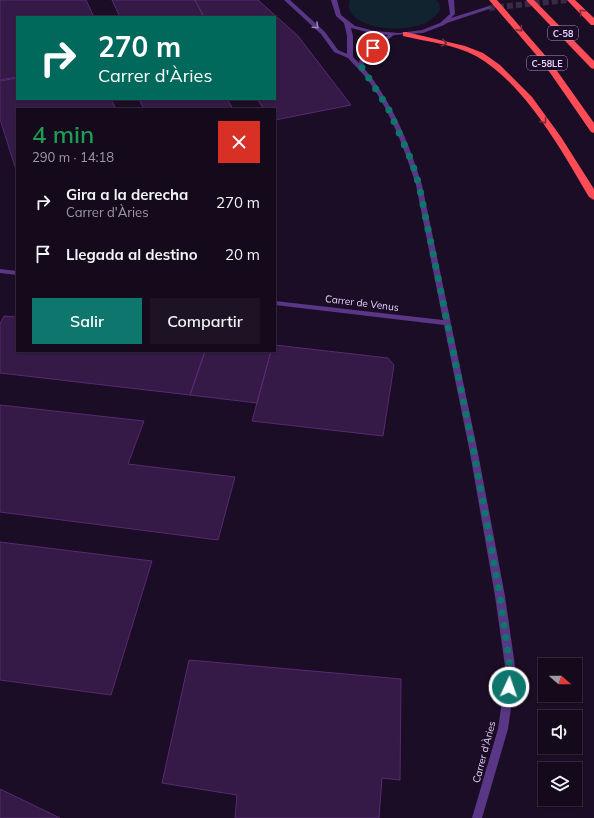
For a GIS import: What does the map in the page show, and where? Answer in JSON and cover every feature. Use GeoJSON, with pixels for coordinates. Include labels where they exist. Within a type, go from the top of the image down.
{"type":"FeatureCollection","features":[{"type":"Feature","properties":{"kind":"highway","name":"C-58LE"},"geometry":{"type":"LineString","coordinates":[[494,0],[528,38],[573,97],[594,130]]}},
{"type":"Feature","properties":{"kind":"highway","name":"C-58"},"geometry":{"type":"LineString","coordinates":[[530,0],[594,66]]}},
{"type":"Feature","properties":{"kind":"highway","name":"C-58"},"geometry":{"type":"LineString","coordinates":[[571,0],[594,23]]}},
{"type":"Feature","properties":{"kind":"highway"},"geometry":{"type":"LineString","coordinates":[[406,34],[468,50],[481,56],[498,69],[520,88],[568,154],[594,196]]}},
{"type":"Feature","properties":{"kind":"street","name":"Carrer d'Àries"},"geometry":{"type":"LineString","coordinates":[[287,0],[323,32],[336,51],[350,57],[361,66],[388,108],[412,162],[419,185],[497,581],[511,674],[503,729],[477,818]]}},
{"type":"Feature","properties":{"kind":"street"},"geometry":{"type":"LineString","coordinates":[[334,0],[334,8],[338,16],[347,23],[368,31],[393,34],[406,34],[430,30],[447,21],[471,15],[489,8]]}},
{"type":"Feature","properties":{"kind":"street"},"geometry":{"type":"LineString","coordinates":[[447,21],[453,13],[453,5],[451,0]]}},
{"type":"Feature","properties":{"kind":"street"},"geometry":{"type":"LineString","coordinates":[[347,23],[350,36],[350,57]]}},
{"type":"Feature","properties":{"kind":"street"},"geometry":{"type":"LineString","coordinates":[[361,66],[363,55],[393,34]]}},
{"type":"Feature","properties":{"kind":"street"},"geometry":{"type":"LineString","coordinates":[[0,271],[16,273]]}},
{"type":"Feature","properties":{"kind":"street","name":"Carrer de Venus"},"geometry":{"type":"LineString","coordinates":[[276,303],[447,323]]}},
{"type":"Feature","properties":{"kind":"shaded area"},"geometry":{"type":"Polygon","coordinates":[[[350,0],[436,0],[439,3],[440,10],[431,20],[417,26],[384,28],[369,25],[357,19],[350,10],[350,0]]]}},
{"type":"Feature","properties":{"kind":"building"},"geometry":{"type":"Polygon","coordinates":[[[0,0],[86,0],[94,16],[16,16],[16,77],[0,80],[0,0]]]}},
{"type":"Feature","properties":{"kind":"building"},"geometry":{"type":"Polygon","coordinates":[[[112,0],[195,0],[203,16],[120,16],[112,0]]]}},
{"type":"Feature","properties":{"kind":"building"},"geometry":{"type":"Polygon","coordinates":[[[195,0],[258,0],[276,16],[203,16],[195,0]]]}},
{"type":"Feature","properties":{"kind":"building"},"geometry":{"type":"Polygon","coordinates":[[[276,16],[298,36],[351,105],[276,120],[276,108],[263,108],[258,100],[276,100],[276,16]]]}},
{"type":"Feature","properties":{"kind":"building"},"geometry":{"type":"Polygon","coordinates":[[[16,78],[16,100],[112,100],[116,108],[16,108],[16,170],[0,119],[0,81],[16,78]]]}},
{"type":"Feature","properties":{"kind":"building"},"geometry":{"type":"Polygon","coordinates":[[[140,100],[228,100],[232,108],[144,108],[140,100]]]}},
{"type":"Feature","properties":{"kind":"building"},"geometry":{"type":"Polygon","coordinates":[[[4,316],[16,317],[16,352],[205,352],[190,395],[0,373],[0,324],[4,316]]]}},
{"type":"Feature","properties":{"kind":"building"},"geometry":{"type":"Polygon","coordinates":[[[276,345],[388,358],[394,365],[383,436],[252,421],[271,352],[276,352],[276,345]]]}},
{"type":"Feature","properties":{"kind":"building"},"geometry":{"type":"Polygon","coordinates":[[[205,352],[271,352],[257,403],[190,395],[205,352]]]}},
{"type":"Feature","properties":{"kind":"building"},"geometry":{"type":"Polygon","coordinates":[[[0,405],[144,421],[128,464],[235,477],[218,540],[0,512],[0,405]]]}},
{"type":"Feature","properties":{"kind":"building"},"geometry":{"type":"Polygon","coordinates":[[[0,542],[152,561],[111,695],[0,680],[0,542]]]}},
{"type":"Feature","properties":{"kind":"building"},"geometry":{"type":"Polygon","coordinates":[[[189,660],[401,679],[400,780],[382,778],[379,818],[235,818],[237,795],[162,783],[189,660]]]}},
{"type":"Feature","properties":{"kind":"building"},"geometry":{"type":"Polygon","coordinates":[[[0,789],[60,818],[0,818],[0,789]]]}},
{"type":"Feature","properties":{"kind":"tunnel"},"geometry":{"type":"LineString","coordinates":[[489,8],[567,0]]}},
{"type":"Feature","properties":{"kind":"route"},"geometry":{"type":"LineString","coordinates":[[373,48],[363,55],[361,66],[388,108],[412,162],[419,185],[474,453],[500,596],[511,674],[509,687]]}}]}
